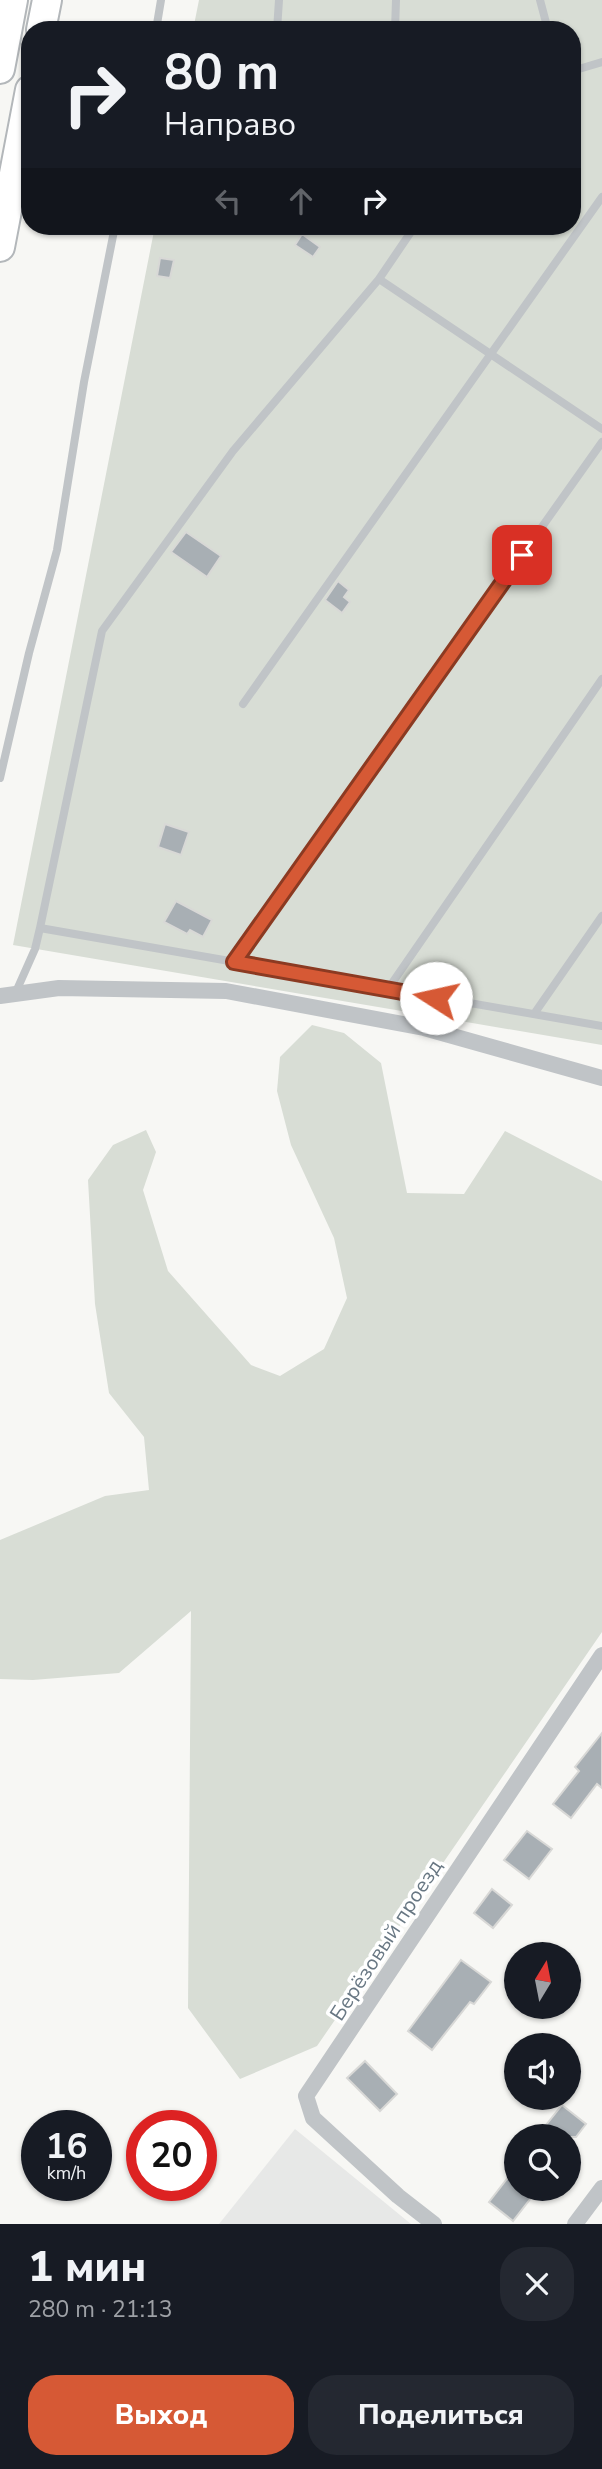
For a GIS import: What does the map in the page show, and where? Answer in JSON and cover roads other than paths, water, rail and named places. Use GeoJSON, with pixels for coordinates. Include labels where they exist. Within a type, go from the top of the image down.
{"type":"FeatureCollection","features":[{"type":"Feature","properties":{"kind":"highway"},"geometry":{"type":"LineString","coordinates":[[0,69],[13,0]]}},
{"type":"Feature","properties":{"kind":"highway"},"geometry":{"type":"LineString","coordinates":[[43,21],[47,0]]}},
{"type":"Feature","properties":{"kind":"highway"},"geometry":{"type":"LineString","coordinates":[[0,247],[21,137]]}},
{"type":"Feature","properties":{"kind":"street"},"geometry":{"type":"LineString","coordinates":[[7,995],[59,988],[226,991],[424,1028],[602,1078]]}},
{"type":"Feature","properties":{"kind":"street","name":"Берёзовый проезд"},"geometry":{"type":"LineString","coordinates":[[434,2224],[398,2196],[313,2118],[306,2096],[602,1655]]}},
{"type":"Feature","properties":{"kind":"street"},"geometry":{"type":"LineString","coordinates":[[575,2224],[602,2188]]}},
{"type":"Feature","properties":{"kind":"lane"},"geometry":{"type":"LineString","coordinates":[[158,21],[161,0]]}},
{"type":"Feature","properties":{"kind":"lane"},"geometry":{"type":"LineString","coordinates":[[277,21],[279,0]]}},
{"type":"Feature","properties":{"kind":"lane"},"geometry":{"type":"LineString","coordinates":[[395,21],[396,0]]}},
{"type":"Feature","properties":{"kind":"lane"},"geometry":{"type":"LineString","coordinates":[[540,0],[546,21]]}},
{"type":"Feature","properties":{"kind":"lane"},"geometry":{"type":"LineString","coordinates":[[581,68],[602,62]]}},
{"type":"Feature","properties":{"kind":"lane"},"geometry":{"type":"LineString","coordinates":[[581,226],[602,197]]}},
{"type":"Feature","properties":{"kind":"lane"},"geometry":{"type":"LineString","coordinates":[[0,778],[29,653],[57,550],[84,382],[113,235]]}},
{"type":"Feature","properties":{"kind":"lane"},"geometry":{"type":"LineString","coordinates":[[7,995],[35,949],[102,631],[233,451],[379,279],[409,235]]}},
{"type":"Feature","properties":{"kind":"lane"},"geometry":{"type":"LineString","coordinates":[[243,704],[575,235]]}},
{"type":"Feature","properties":{"kind":"lane"},"geometry":{"type":"LineString","coordinates":[[379,279],[602,429]]}},
{"type":"Feature","properties":{"kind":"lane"},"geometry":{"type":"LineString","coordinates":[[234,962],[602,442]]}},
{"type":"Feature","properties":{"kind":"lane"},"geometry":{"type":"LineString","coordinates":[[388,989],[602,679]]}},
{"type":"Feature","properties":{"kind":"lane"},"geometry":{"type":"LineString","coordinates":[[534,1014],[602,916]]}},
{"type":"Feature","properties":{"kind":"lane"},"geometry":{"type":"LineString","coordinates":[[40,928],[602,1026]]}}]}
